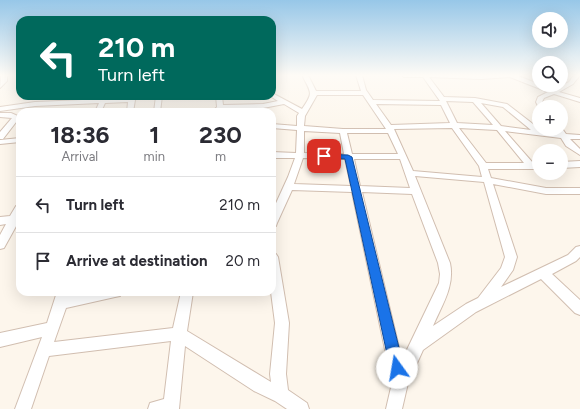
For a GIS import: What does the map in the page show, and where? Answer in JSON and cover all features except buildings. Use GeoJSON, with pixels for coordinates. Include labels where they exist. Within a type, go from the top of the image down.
{"type":"FeatureCollection","features":[{"type":"Feature","properties":{"kind":"street"},"geometry":{"type":"LineString","coordinates":[[276,212],[288,187],[300,155],[300,123],[302,112],[313,98],[314,94]]}},
{"type":"Feature","properties":{"kind":"street"},"geometry":{"type":"LineString","coordinates":[[366,94],[390,129],[403,157],[444,264],[446,274],[445,283],[400,383],[394,409]]}},
{"type":"Feature","properties":{"kind":"street"},"geometry":{"type":"LineString","coordinates":[[438,94],[443,101],[455,127],[483,166],[504,228],[510,257],[507,270],[483,302]]}},
{"type":"Feature","properties":{"kind":"street"},"geometry":{"type":"LineString","coordinates":[[540,100],[541,97],[549,94]]}},
{"type":"Feature","properties":{"kind":"street"},"geometry":{"type":"LineString","coordinates":[[561,94],[580,100]]}},
{"type":"Feature","properties":{"kind":"street"},"geometry":{"type":"LineString","coordinates":[[276,96],[302,112]]}},
{"type":"Feature","properties":{"kind":"street"},"geometry":{"type":"LineString","coordinates":[[0,108],[58,100]]}},
{"type":"Feature","properties":{"kind":"street"},"geometry":{"type":"LineString","coordinates":[[371,102],[474,100],[499,103],[509,107],[532,127]]}},
{"type":"Feature","properties":{"kind":"street"},"geometry":{"type":"LineString","coordinates":[[474,100],[497,128],[532,163]]}},
{"type":"Feature","properties":{"kind":"street"},"geometry":{"type":"LineString","coordinates":[[240,108],[285,102]]}},
{"type":"Feature","properties":{"kind":"street"},"geometry":{"type":"LineString","coordinates":[[0,115],[11,115],[16,117],[0,137]]}},
{"type":"Feature","properties":{"kind":"street"},"geometry":{"type":"LineString","coordinates":[[276,127],[301,130],[343,131],[439,125],[497,128],[532,132]]}},
{"type":"Feature","properties":{"kind":"street"},"geometry":{"type":"LineString","coordinates":[[343,131],[355,190],[400,383]]}},
{"type":"Feature","properties":{"kind":"street"},"geometry":{"type":"LineString","coordinates":[[558,136],[580,137]]}},
{"type":"Feature","properties":{"kind":"street"},"geometry":{"type":"LineString","coordinates":[[564,137],[569,144],[580,153]]}},
{"type":"Feature","properties":{"kind":"street"},"geometry":{"type":"LineString","coordinates":[[0,142],[16,140]]}},
{"type":"Feature","properties":{"kind":"street"},"geometry":{"type":"LineString","coordinates":[[276,155],[403,157]]}},
{"type":"Feature","properties":{"kind":"street"},"geometry":{"type":"LineString","coordinates":[[568,165],[580,164]]}},
{"type":"Feature","properties":{"kind":"street"},"geometry":{"type":"LineString","coordinates":[[483,166],[532,166]]}},
{"type":"Feature","properties":{"kind":"street"},"geometry":{"type":"LineString","coordinates":[[410,173],[488,180],[546,190],[580,191]]}},
{"type":"Feature","properties":{"kind":"street"},"geometry":{"type":"LineString","coordinates":[[288,187],[416,191]]}},
{"type":"Feature","properties":{"kind":"street"},"geometry":{"type":"LineString","coordinates":[[0,221],[16,224],[0,245]]}},
{"type":"Feature","properties":{"kind":"street"},"geometry":{"type":"LineString","coordinates":[[418,345],[471,308],[577,255]]}},
{"type":"Feature","properties":{"kind":"street"},"geometry":{"type":"LineString","coordinates":[[543,273],[580,309]]}},
{"type":"Feature","properties":{"kind":"street"},"geometry":{"type":"LineString","coordinates":[[276,286],[282,323],[278,374],[281,395]]}},
{"type":"Feature","properties":{"kind":"street"},"geometry":{"type":"LineString","coordinates":[[23,409],[62,297],[73,296]]}},
{"type":"Feature","properties":{"kind":"street"},"geometry":{"type":"LineString","coordinates":[[166,408],[186,296]]}},
{"type":"Feature","properties":{"kind":"street"},"geometry":{"type":"LineString","coordinates":[[0,340],[52,328]]}},
{"type":"Feature","properties":{"kind":"street"},"geometry":{"type":"LineString","coordinates":[[44,350],[179,334],[260,386],[281,395],[301,409]]}},
{"type":"Feature","properties":{"kind":"route"},"geometry":{"type":"LineString","coordinates":[[324,156],[348,157],[397,368]]}}]}
